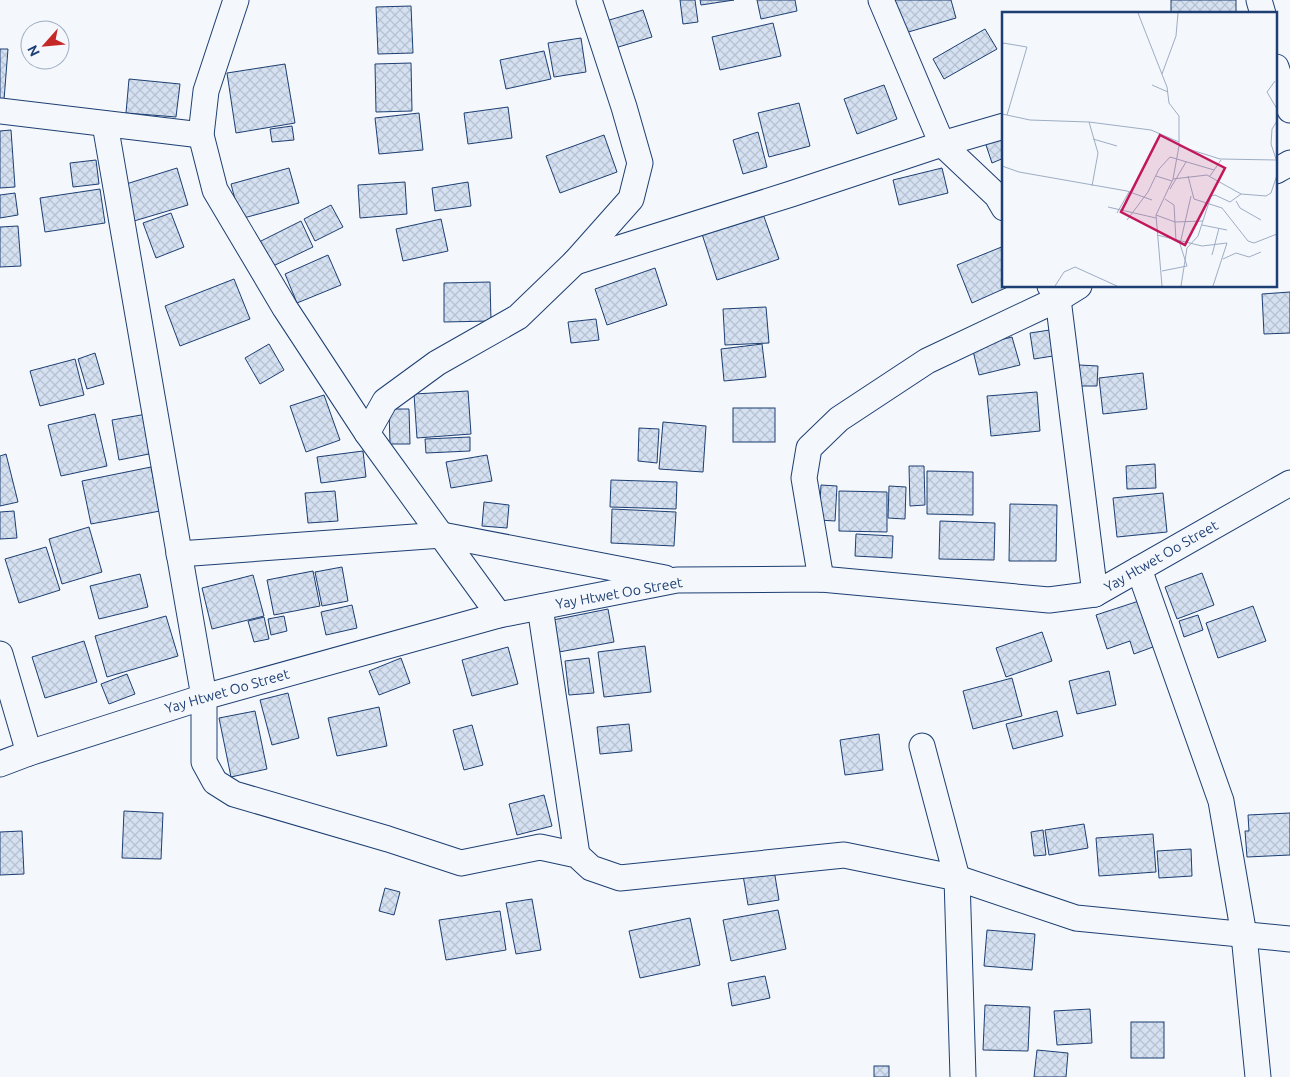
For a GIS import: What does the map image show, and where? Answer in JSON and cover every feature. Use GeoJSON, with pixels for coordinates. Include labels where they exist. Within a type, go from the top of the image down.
{"type":"FeatureCollection","features":[{"type":"Feature","properties":{"kind":"street"},"geometry":{"type":"LineString","coordinates":[[236,0],[206,91],[201,135],[215,190],[285,308],[367,433],[500,615]]}},
{"type":"Feature","properties":{"kind":"street"},"geometry":{"type":"LineString","coordinates":[[367,433],[385,401],[437,363],[518,317],[575,262],[631,199],[640,163],[590,0]]}},
{"type":"Feature","properties":{"kind":"street"},"geometry":{"type":"LineString","coordinates":[[881,0],[942,144],[997,196],[1002,205]]}},
{"type":"Feature","properties":{"kind":"street"},"geometry":{"type":"LineString","coordinates":[[1280,73],[1290,110]]}},
{"type":"Feature","properties":{"kind":"street"},"geometry":{"type":"LineString","coordinates":[[0,111],[201,135]]}},
{"type":"Feature","properties":{"kind":"street"},"geometry":{"type":"LineString","coordinates":[[105,124],[204,697],[204,762],[215,782],[234,794],[388,839],[462,863],[540,847],[577,855],[591,868],[620,878],[844,855],[957,878],[1076,918],[1290,939]]}},
{"type":"Feature","properties":{"kind":"street"},"geometry":{"type":"LineString","coordinates":[[575,262],[942,144],[1002,127]]}},
{"type":"Feature","properties":{"kind":"street"},"geometry":{"type":"LineString","coordinates":[[1278,170],[1290,163]]}},
{"type":"Feature","properties":{"kind":"street"},"geometry":{"type":"LineString","coordinates":[[821,579],[804,478],[809,448],[839,419],[927,360],[1054,292],[1071,288]]}},
{"type":"Feature","properties":{"kind":"street"},"geometry":{"type":"LineString","coordinates":[[1054,292],[1094,594]]}},
{"type":"Feature","properties":{"kind":"street","name":"Yay Htwet Oo Street"},"geometry":{"type":"LineString","coordinates":[[0,764],[204,697],[500,615],[678,580],[821,579],[1048,600],[1094,594],[1290,483]]}},
{"type":"Feature","properties":{"kind":"street"},"geometry":{"type":"LineString","coordinates":[[179,554],[442,535],[678,580]]}},
{"type":"Feature","properties":{"kind":"street"},"geometry":{"type":"LineString","coordinates":[[1139,569],[1221,801],[1244,934],[1258,1077]]}},
{"type":"Feature","properties":{"kind":"street"},"geometry":{"type":"LineString","coordinates":[[540,607],[577,855]]}},
{"type":"Feature","properties":{"kind":"street"},"geometry":{"type":"LineString","coordinates":[[0,654],[29,753]]}},
{"type":"Feature","properties":{"kind":"street"},"geometry":{"type":"LineString","coordinates":[[922,746],[957,878],[963,1077]]}},
{"type":"Feature","properties":{"kind":"building"},"geometry":{"type":"Polygon","coordinates":[[[680,0],[695,0],[698,22],[683,24],[680,0]]]}},
{"type":"Feature","properties":{"kind":"building"},"geometry":{"type":"Polygon","coordinates":[[[700,0],[734,0],[701,5],[700,0]]]}},
{"type":"Feature","properties":{"kind":"building"},"geometry":{"type":"Polygon","coordinates":[[[757,0],[795,0],[797,11],[761,19],[757,0]]]}},
{"type":"Feature","properties":{"kind":"building"},"geometry":{"type":"Polygon","coordinates":[[[895,0],[951,0],[956,18],[905,33],[895,0]]]}},
{"type":"Feature","properties":{"kind":"building"},"geometry":{"type":"Polygon","coordinates":[[[1171,0],[1236,0],[1236,12],[1171,12],[1171,0]]]}},
{"type":"Feature","properties":{"kind":"building"},"geometry":{"type":"Polygon","coordinates":[[[411,6],[413,53],[378,54],[376,7],[411,6]]]}},
{"type":"Feature","properties":{"kind":"building"},"geometry":{"type":"Polygon","coordinates":[[[643,10],[652,37],[615,48],[606,21],[643,10]]]}},
{"type":"Feature","properties":{"kind":"building"},"geometry":{"type":"Polygon","coordinates":[[[773,23],[781,56],[720,70],[712,37],[773,23]]]}},
{"type":"Feature","properties":{"kind":"building"},"geometry":{"type":"Polygon","coordinates":[[[985,29],[997,49],[944,79],[933,59],[985,29]]]}},
{"type":"Feature","properties":{"kind":"building"},"geometry":{"type":"Polygon","coordinates":[[[581,38],[586,72],[554,77],[548,43],[581,38]]]}},
{"type":"Feature","properties":{"kind":"building"},"geometry":{"type":"Polygon","coordinates":[[[0,49],[8,49],[4,100],[0,100],[0,49]]]}},
{"type":"Feature","properties":{"kind":"building"},"geometry":{"type":"Polygon","coordinates":[[[544,51],[551,79],[506,89],[500,60],[544,51]]]}},
{"type":"Feature","properties":{"kind":"building"},"geometry":{"type":"Polygon","coordinates":[[[411,63],[412,111],[376,112],[375,64],[411,63]]]}},
{"type":"Feature","properties":{"kind":"building"},"geometry":{"type":"Polygon","coordinates":[[[285,64],[295,123],[236,133],[227,73],[285,64]]]}},
{"type":"Feature","properties":{"kind":"building"},"geometry":{"type":"Polygon","coordinates":[[[129,79],[180,84],[176,117],[126,113],[129,79]]]}},
{"type":"Feature","properties":{"kind":"building"},"geometry":{"type":"Polygon","coordinates":[[[884,85],[897,119],[857,134],[844,99],[884,85]]]}},
{"type":"Feature","properties":{"kind":"building"},"geometry":{"type":"Polygon","coordinates":[[[799,103],[810,146],[769,157],[758,113],[799,103]]]}},
{"type":"Feature","properties":{"kind":"building"},"geometry":{"type":"Polygon","coordinates":[[[508,107],[512,138],[468,144],[464,113],[508,107]]]}},
{"type":"Feature","properties":{"kind":"building"},"geometry":{"type":"Polygon","coordinates":[[[419,113],[423,150],[379,154],[375,118],[419,113]]]}},
{"type":"Feature","properties":{"kind":"building"},"geometry":{"type":"Polygon","coordinates":[[[292,126],[294,140],[272,142],[270,129],[292,126]]]}},
{"type":"Feature","properties":{"kind":"building"},"geometry":{"type":"Polygon","coordinates":[[[11,130],[15,187],[0,188],[0,131],[11,130]]]}},
{"type":"Feature","properties":{"kind":"building"},"geometry":{"type":"Polygon","coordinates":[[[758,132],[767,167],[743,174],[733,140],[758,132]]]}},
{"type":"Feature","properties":{"kind":"building"},"geometry":{"type":"Polygon","coordinates":[[[604,135],[617,172],[560,193],[546,156],[604,135]]]}},
{"type":"Feature","properties":{"kind":"building"},"geometry":{"type":"Polygon","coordinates":[[[1002,137],[1002,159],[992,163],[985,142],[1002,137]]]}},
{"type":"Feature","properties":{"kind":"building"},"geometry":{"type":"Polygon","coordinates":[[[96,160],[99,184],[73,187],[70,163],[96,160]]]}},
{"type":"Feature","properties":{"kind":"building"},"geometry":{"type":"Polygon","coordinates":[[[177,168],[188,205],[134,221],[123,185],[177,168]]]}},
{"type":"Feature","properties":{"kind":"building"},"geometry":{"type":"Polygon","coordinates":[[[289,168],[299,203],[240,219],[231,184],[289,168]]]}},
{"type":"Feature","properties":{"kind":"building"},"geometry":{"type":"Polygon","coordinates":[[[942,168],[948,193],[899,205],[893,180],[942,168]]]}},
{"type":"Feature","properties":{"kind":"building"},"geometry":{"type":"Polygon","coordinates":[[[405,182],[407,214],[360,218],[358,185],[405,182]]]}},
{"type":"Feature","properties":{"kind":"building"},"geometry":{"type":"Polygon","coordinates":[[[468,182],[471,206],[435,211],[432,188],[468,182]]]}},
{"type":"Feature","properties":{"kind":"building"},"geometry":{"type":"Polygon","coordinates":[[[100,189],[105,223],[45,232],[40,198],[100,189]]]}},
{"type":"Feature","properties":{"kind":"building"},"geometry":{"type":"Polygon","coordinates":[[[15,193],[18,215],[0,218],[0,195],[15,193]]]}},
{"type":"Feature","properties":{"kind":"building"},"geometry":{"type":"Polygon","coordinates":[[[331,205],[343,227],[315,241],[304,219],[331,205]]]}},
{"type":"Feature","properties":{"kind":"building"},"geometry":{"type":"Polygon","coordinates":[[[171,213],[184,247],[156,258],[143,223],[171,213]]]}},
{"type":"Feature","properties":{"kind":"building"},"geometry":{"type":"Polygon","coordinates":[[[763,214],[779,259],[717,280],[702,234],[763,214]]]}},
{"type":"Feature","properties":{"kind":"building"},"geometry":{"type":"Polygon","coordinates":[[[441,219],[448,251],[403,261],[396,229],[441,219]]]}},
{"type":"Feature","properties":{"kind":"building"},"geometry":{"type":"Polygon","coordinates":[[[301,221],[313,247],[271,267],[259,242],[301,221]]]}},
{"type":"Feature","properties":{"kind":"building"},"geometry":{"type":"Polygon","coordinates":[[[18,226],[21,266],[0,267],[0,227],[18,226]]]}},
{"type":"Feature","properties":{"kind":"building"},"geometry":{"type":"Polygon","coordinates":[[[1002,247],[1002,288],[1006,288],[972,303],[957,265],[1002,247]]]}},
{"type":"Feature","properties":{"kind":"building"},"geometry":{"type":"Polygon","coordinates":[[[328,255],[341,285],[297,303],[285,274],[328,255]]]}},
{"type":"Feature","properties":{"kind":"building"},"geometry":{"type":"Polygon","coordinates":[[[655,268],[667,305],[607,325],[595,289],[655,268]]]}},
{"type":"Feature","properties":{"kind":"building"},"geometry":{"type":"Polygon","coordinates":[[[234,279],[250,319],[180,346],[165,306],[234,279]]]}},
{"type":"Feature","properties":{"kind":"building"},"geometry":{"type":"Polygon","coordinates":[[[490,282],[491,321],[444,322],[444,283],[490,282]]]}},
{"type":"Feature","properties":{"kind":"building"},"geometry":{"type":"Polygon","coordinates":[[[1290,292],[1290,333],[1264,334],[1262,294],[1290,292]]]}},
{"type":"Feature","properties":{"kind":"building"},"geometry":{"type":"Polygon","coordinates":[[[766,307],[769,343],[725,345],[723,309],[766,307]]]}},
{"type":"Feature","properties":{"kind":"building"},"geometry":{"type":"Polygon","coordinates":[[[596,319],[599,340],[571,343],[568,322],[596,319]]]}},
{"type":"Feature","properties":{"kind":"building"},"geometry":{"type":"Polygon","coordinates":[[[1050,330],[1053,356],[1034,359],[1030,333],[1050,330]]]}},
{"type":"Feature","properties":{"kind":"building"},"geometry":{"type":"Polygon","coordinates":[[[1012,337],[1020,365],[979,375],[972,347],[1012,337]]]}},
{"type":"Feature","properties":{"kind":"building"},"geometry":{"type":"Polygon","coordinates":[[[269,344],[284,370],[260,384],[245,358],[269,344]]]}},
{"type":"Feature","properties":{"kind":"building"},"geometry":{"type":"Polygon","coordinates":[[[762,344],[766,377],[724,381],[721,349],[762,344]]]}},
{"type":"Feature","properties":{"kind":"building"},"geometry":{"type":"Polygon","coordinates":[[[95,353],[104,384],[87,389],[78,359],[95,353]]]}},
{"type":"Feature","properties":{"kind":"building"},"geometry":{"type":"Polygon","coordinates":[[[75,359],[84,395],[40,406],[30,371],[75,359]]]}},
{"type":"Feature","properties":{"kind":"building"},"geometry":{"type":"Polygon","coordinates":[[[1079,365],[1098,366],[1097,386],[1078,386],[1079,365]]]}},
{"type":"Feature","properties":{"kind":"building"},"geometry":{"type":"Polygon","coordinates":[[[1143,373],[1147,409],[1103,414],[1099,378],[1143,373]]]}},
{"type":"Feature","properties":{"kind":"building"},"geometry":{"type":"Polygon","coordinates":[[[468,391],[471,434],[417,438],[414,394],[468,391]]]}},
{"type":"Feature","properties":{"kind":"building"},"geometry":{"type":"Polygon","coordinates":[[[1037,392],[1040,431],[991,436],[987,396],[1037,392]]]}},
{"type":"Feature","properties":{"kind":"building"},"geometry":{"type":"Polygon","coordinates":[[[324,395],[340,440],[306,452],[290,406],[324,395]]]}},
{"type":"Feature","properties":{"kind":"building"},"geometry":{"type":"Polygon","coordinates":[[[733,408],[775,408],[775,442],[733,442],[733,408]]]}},
{"type":"Feature","properties":{"kind":"building"},"geometry":{"type":"Polygon","coordinates":[[[389,409],[409,409],[410,444],[390,444],[389,409]]]}},
{"type":"Feature","properties":{"kind":"building"},"geometry":{"type":"Polygon","coordinates":[[[95,414],[107,466],[61,476],[48,425],[95,414]]]}},
{"type":"Feature","properties":{"kind":"building"},"geometry":{"type":"Polygon","coordinates":[[[147,414],[154,453],[119,460],[112,420],[147,414]]]}},
{"type":"Feature","properties":{"kind":"building"},"geometry":{"type":"Polygon","coordinates":[[[663,422],[706,426],[703,472],[659,469],[663,422]]]}},
{"type":"Feature","properties":{"kind":"building"},"geometry":{"type":"Polygon","coordinates":[[[639,428],[659,429],[657,463],[638,461],[639,428]]]}},
{"type":"Feature","properties":{"kind":"building"},"geometry":{"type":"Polygon","coordinates":[[[470,437],[470,451],[426,453],[425,439],[470,437]]]}},
{"type":"Feature","properties":{"kind":"building"},"geometry":{"type":"Polygon","coordinates":[[[363,451],[366,477],[321,483],[317,457],[363,451]]]}},
{"type":"Feature","properties":{"kind":"building"},"geometry":{"type":"Polygon","coordinates":[[[6,454],[18,502],[0,506],[0,456],[6,454]]]}},
{"type":"Feature","properties":{"kind":"building"},"geometry":{"type":"Polygon","coordinates":[[[487,455],[492,481],[451,488],[446,462],[487,455]]]}},
{"type":"Feature","properties":{"kind":"building"},"geometry":{"type":"Polygon","coordinates":[[[1155,464],[1156,488],[1127,489],[1126,466],[1155,464]]]}},
{"type":"Feature","properties":{"kind":"building"},"geometry":{"type":"Polygon","coordinates":[[[909,466],[924,466],[925,505],[910,506],[909,466]]]}},
{"type":"Feature","properties":{"kind":"building"},"geometry":{"type":"Polygon","coordinates":[[[151,467],[160,511],[91,524],[82,481],[151,467]]]}},
{"type":"Feature","properties":{"kind":"building"},"geometry":{"type":"Polygon","coordinates":[[[927,471],[973,472],[973,515],[927,514],[927,471]]]}},
{"type":"Feature","properties":{"kind":"building"},"geometry":{"type":"Polygon","coordinates":[[[611,480],[677,482],[676,509],[610,507],[611,480]]]}},
{"type":"Feature","properties":{"kind":"building"},"geometry":{"type":"Polygon","coordinates":[[[821,485],[837,486],[835,521],[819,520],[821,485]]]}},
{"type":"Feature","properties":{"kind":"building"},"geometry":{"type":"Polygon","coordinates":[[[889,486],[906,487],[905,519],[888,518],[889,486]]]}},
{"type":"Feature","properties":{"kind":"building"},"geometry":{"type":"Polygon","coordinates":[[[335,491],[338,521],[308,523],[305,493],[335,491]]]}},
{"type":"Feature","properties":{"kind":"building"},"geometry":{"type":"Polygon","coordinates":[[[839,491],[887,492],[887,532],[839,531],[839,491]]]}},
{"type":"Feature","properties":{"kind":"building"},"geometry":{"type":"Polygon","coordinates":[[[1163,493],[1167,532],[1117,537],[1113,498],[1163,493]]]}},
{"type":"Feature","properties":{"kind":"building"},"geometry":{"type":"Polygon","coordinates":[[[484,502],[509,505],[507,528],[482,526],[484,502]]]}},
{"type":"Feature","properties":{"kind":"building"},"geometry":{"type":"Polygon","coordinates":[[[1010,504],[1057,505],[1056,561],[1009,561],[1010,504]]]}},
{"type":"Feature","properties":{"kind":"building"},"geometry":{"type":"Polygon","coordinates":[[[612,509],[676,512],[674,546],[611,543],[612,509]]]}},
{"type":"Feature","properties":{"kind":"building"},"geometry":{"type":"Polygon","coordinates":[[[14,511],[17,538],[0,539],[0,512],[14,511]]]}},
{"type":"Feature","properties":{"kind":"building"},"geometry":{"type":"Polygon","coordinates":[[[940,521],[995,523],[994,560],[939,559],[940,521]]]}},
{"type":"Feature","properties":{"kind":"building"},"geometry":{"type":"Polygon","coordinates":[[[89,527],[102,572],[62,584],[49,539],[89,527]]]}},
{"type":"Feature","properties":{"kind":"building"},"geometry":{"type":"Polygon","coordinates":[[[856,534],[893,536],[892,558],[855,556],[856,534]]]}},
{"type":"Feature","properties":{"kind":"building"},"geometry":{"type":"Polygon","coordinates":[[[46,547],[60,590],[19,603],[5,559],[46,547]]]}},
{"type":"Feature","properties":{"kind":"building"},"geometry":{"type":"Polygon","coordinates":[[[342,567],[348,601],[322,606],[315,572],[342,567]]]}},
{"type":"Feature","properties":{"kind":"building"},"geometry":{"type":"Polygon","coordinates":[[[313,571],[320,606],[274,615],[267,580],[313,571]]]}},
{"type":"Feature","properties":{"kind":"building"},"geometry":{"type":"Polygon","coordinates":[[[1202,573],[1214,605],[1177,619],[1165,587],[1202,573]]]}},
{"type":"Feature","properties":{"kind":"building"},"geometry":{"type":"Polygon","coordinates":[[[140,574],[148,607],[99,619],[90,586],[140,574]]]}},
{"type":"Feature","properties":{"kind":"building"},"geometry":{"type":"Polygon","coordinates":[[[253,575],[264,616],[212,629],[202,588],[253,575]]]}},
{"type":"Feature","properties":{"kind":"building"},"geometry":{"type":"Polygon","coordinates":[[[1145,599],[1161,644],[1134,654],[1130,641],[1107,649],[1096,615],[1145,599]]]}},
{"type":"Feature","properties":{"kind":"building"},"geometry":{"type":"Polygon","coordinates":[[[352,605],[357,628],[326,635],[321,612],[352,605]]]}},
{"type":"Feature","properties":{"kind":"building"},"geometry":{"type":"Polygon","coordinates":[[[1253,606],[1266,641],[1218,658],[1206,623],[1253,606]]]}},
{"type":"Feature","properties":{"kind":"building"},"geometry":{"type":"Polygon","coordinates":[[[608,609],[614,642],[559,652],[553,620],[608,609]]]}},
{"type":"Feature","properties":{"kind":"building"},"geometry":{"type":"Polygon","coordinates":[[[1198,615],[1203,630],[1184,637],[1179,621],[1198,615]]]}},
{"type":"Feature","properties":{"kind":"building"},"geometry":{"type":"Polygon","coordinates":[[[166,616],[178,656],[107,677],[95,636],[166,616]]]}},
{"type":"Feature","properties":{"kind":"building"},"geometry":{"type":"Polygon","coordinates":[[[284,616],[287,631],[271,635],[268,619],[284,616]]]}},
{"type":"Feature","properties":{"kind":"building"},"geometry":{"type":"Polygon","coordinates":[[[264,617],[269,639],[254,642],[248,621],[264,617]]]}},
{"type":"Feature","properties":{"kind":"building"},"geometry":{"type":"Polygon","coordinates":[[[1042,632],[1052,661],[1006,677],[996,648],[1042,632]]]}},
{"type":"Feature","properties":{"kind":"building"},"geometry":{"type":"Polygon","coordinates":[[[84,641],[97,682],[45,698],[32,657],[84,641]]]}},
{"type":"Feature","properties":{"kind":"building"},"geometry":{"type":"Polygon","coordinates":[[[645,646],[651,692],[604,697],[598,652],[645,646]]]}},
{"type":"Feature","properties":{"kind":"building"},"geometry":{"type":"Polygon","coordinates":[[[508,647],[518,684],[472,696],[462,660],[508,647]]]}},
{"type":"Feature","properties":{"kind":"building"},"geometry":{"type":"Polygon","coordinates":[[[401,658],[410,683],[379,695],[369,671],[401,658]]]}},
{"type":"Feature","properties":{"kind":"building"},"geometry":{"type":"Polygon","coordinates":[[[589,658],[594,693],[569,695],[565,661],[589,658]]]}},
{"type":"Feature","properties":{"kind":"building"},"geometry":{"type":"Polygon","coordinates":[[[1109,671],[1116,705],[1077,714],[1069,681],[1109,671]]]}},
{"type":"Feature","properties":{"kind":"building"},"geometry":{"type":"Polygon","coordinates":[[[127,674],[135,694],[109,704],[101,684],[127,674]]]}},
{"type":"Feature","properties":{"kind":"building"},"geometry":{"type":"Polygon","coordinates":[[[1012,678],[1022,716],[973,729],[963,691],[1012,678]]]}},
{"type":"Feature","properties":{"kind":"building"},"geometry":{"type":"Polygon","coordinates":[[[288,693],[299,738],[272,745],[260,700],[288,693]]]}},
{"type":"Feature","properties":{"kind":"building"},"geometry":{"type":"Polygon","coordinates":[[[379,707],[387,746],[337,756],[328,718],[379,707]]]}},
{"type":"Feature","properties":{"kind":"building"},"geometry":{"type":"Polygon","coordinates":[[[255,711],[267,769],[231,777],[219,718],[255,711]]]}},
{"type":"Feature","properties":{"kind":"building"},"geometry":{"type":"Polygon","coordinates":[[[1057,711],[1063,736],[1013,749],[1006,724],[1057,711]]]}},
{"type":"Feature","properties":{"kind":"building"},"geometry":{"type":"Polygon","coordinates":[[[629,724],[632,751],[600,754],[597,727],[629,724]]]}},
{"type":"Feature","properties":{"kind":"building"},"geometry":{"type":"Polygon","coordinates":[[[472,725],[483,765],[464,770],[453,730],[472,725]]]}},
{"type":"Feature","properties":{"kind":"building"},"geometry":{"type":"Polygon","coordinates":[[[879,734],[883,770],[845,775],[840,740],[879,734]]]}},
{"type":"Feature","properties":{"kind":"building"},"geometry":{"type":"Polygon","coordinates":[[[544,795],[552,826],[517,835],[509,804],[544,795]]]}},
{"type":"Feature","properties":{"kind":"building"},"geometry":{"type":"Polygon","coordinates":[[[124,811],[163,813],[161,859],[122,858],[124,811]]]}},
{"type":"Feature","properties":{"kind":"building"},"geometry":{"type":"Polygon","coordinates":[[[1290,813],[1290,855],[1247,857],[1245,831],[1249,831],[1248,815],[1290,813]]]}},
{"type":"Feature","properties":{"kind":"building"},"geometry":{"type":"Polygon","coordinates":[[[1084,824],[1088,848],[1049,855],[1045,830],[1084,824]]]}},
{"type":"Feature","properties":{"kind":"building"},"geometry":{"type":"Polygon","coordinates":[[[1043,830],[1046,855],[1034,856],[1031,832],[1043,830]]]}},
{"type":"Feature","properties":{"kind":"building"},"geometry":{"type":"Polygon","coordinates":[[[22,831],[24,874],[0,875],[0,832],[22,831]]]}},
{"type":"Feature","properties":{"kind":"building"},"geometry":{"type":"Polygon","coordinates":[[[1153,834],[1156,872],[1099,876],[1096,838],[1153,834]]]}},
{"type":"Feature","properties":{"kind":"building"},"geometry":{"type":"Polygon","coordinates":[[[1191,849],[1192,876],[1159,878],[1157,851],[1191,849]]]}},
{"type":"Feature","properties":{"kind":"building"},"geometry":{"type":"Polygon","coordinates":[[[774,870],[779,900],[748,905],[743,875],[774,870]]]}},
{"type":"Feature","properties":{"kind":"building"},"geometry":{"type":"Polygon","coordinates":[[[385,888],[400,892],[394,915],[379,911],[385,888]]]}},
{"type":"Feature","properties":{"kind":"building"},"geometry":{"type":"Polygon","coordinates":[[[532,899],[541,950],[516,954],[506,903],[532,899]]]}},
{"type":"Feature","properties":{"kind":"building"},"geometry":{"type":"Polygon","coordinates":[[[778,910],[786,949],[731,961],[723,920],[778,910]]]}},
{"type":"Feature","properties":{"kind":"building"},"geometry":{"type":"Polygon","coordinates":[[[500,911],[506,950],[446,960],[439,920],[500,911]]]}},
{"type":"Feature","properties":{"kind":"building"},"geometry":{"type":"Polygon","coordinates":[[[690,918],[700,965],[640,978],[629,931],[690,918]]]}},
{"type":"Feature","properties":{"kind":"building"},"geometry":{"type":"Polygon","coordinates":[[[987,930],[1035,934],[1032,970],[984,966],[987,930]]]}},
{"type":"Feature","properties":{"kind":"building"},"geometry":{"type":"Polygon","coordinates":[[[765,976],[770,998],[732,1006],[728,983],[765,976]]]}},
{"type":"Feature","properties":{"kind":"building"},"geometry":{"type":"Polygon","coordinates":[[[985,1005],[1030,1007],[1028,1051],[983,1050],[985,1005]]]}},
{"type":"Feature","properties":{"kind":"building"},"geometry":{"type":"Polygon","coordinates":[[[1090,1009],[1092,1043],[1057,1045],[1054,1011],[1090,1009]]]}},
{"type":"Feature","properties":{"kind":"building"},"geometry":{"type":"Polygon","coordinates":[[[1131,1022],[1164,1022],[1164,1058],[1131,1058],[1131,1022]]]}},
{"type":"Feature","properties":{"kind":"building"},"geometry":{"type":"Polygon","coordinates":[[[1037,1050],[1068,1053],[1066,1077],[1034,1077],[1037,1050]]]}},
{"type":"Feature","properties":{"kind":"building"},"geometry":{"type":"Polygon","coordinates":[[[874,1066],[889,1066],[889,1077],[874,1077],[874,1066]]]}}]}
